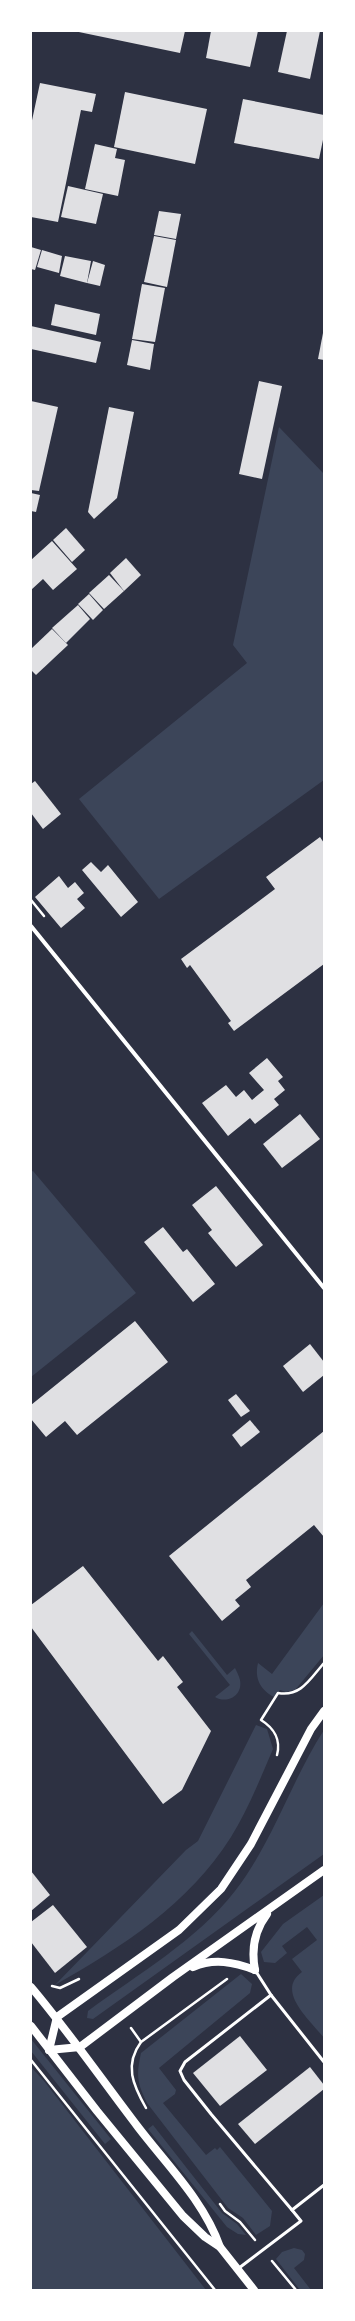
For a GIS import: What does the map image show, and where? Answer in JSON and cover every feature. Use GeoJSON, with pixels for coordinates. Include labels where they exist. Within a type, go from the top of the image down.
{"type":"FeatureCollection","features":[{"type":"Feature","properties":{"kind":"main road"},"geometry":{"type":"LineString","coordinates":[[49,2050],[57,2017],[179,1930],[221,1889],[251,1844],[311,1728],[324,1711]]}},
{"type":"Feature","properties":{"kind":"main road"},"geometry":{"type":"LineString","coordinates":[[49,2050],[80,2047],[173,1978],[324,1870]]}},
{"type":"Feature","properties":{"kind":"main road"},"geometry":{"type":"LineString","coordinates":[[173,1978],[198,1964],[213,1962],[227,1961],[255,1970],[253,1952],[256,1933],[261,1922],[277,1904]]}},
{"type":"Feature","properties":{"kind":"main road"},"geometry":{"type":"LineString","coordinates":[[31,1987],[57,2017],[138,2127],[198,2204],[214,2229],[220,2247]]}},
{"type":"Feature","properties":{"kind":"main road"},"geometry":{"type":"LineString","coordinates":[[31,2026],[183,2216],[205,2237],[220,2247],[254,2290]]}},
{"type":"Feature","properties":{"kind":"street"},"geometry":{"type":"LineString","coordinates":[[31,926],[324,1288]]}},
{"type":"Feature","properties":{"kind":"lane"},"geometry":{"type":"LineString","coordinates":[[255,1970],[271,1995],[324,2062]]}},
{"type":"Feature","properties":{"kind":"lane"},"geometry":{"type":"LineString","coordinates":[[238,2270],[300,2221],[210,2114],[184,2080],[180,2071],[185,2062],[271,1995]]}},
{"type":"Feature","properties":{"kind":"lane"},"geometry":{"type":"LineString","coordinates":[[292,2210],[324,2185]]}},
{"type":"Feature","properties":{"kind":"path"},"geometry":{"type":"LineString","coordinates":[[49,1985],[60,1988],[84,1976]]}},
{"type":"Feature","properties":{"kind":"path"},"geometry":{"type":"LineString","coordinates":[[141,2042],[133,2056],[131,2072],[136,2089],[150,2115]]}},
{"type":"Feature","properties":{"kind":"path"},"geometry":{"type":"LineString","coordinates":[[31,2060],[214,2290]]}},
{"type":"Feature","properties":{"kind":"path"},"geometry":{"type":"LineString","coordinates":[[216,2199],[225,2211],[240,2222],[296,2290]]}},
{"type":"Feature","properties":{"kind":"shaded area"},"geometry":{"type":"Polygon","coordinates":[[[279,427],[324,474],[324,780],[159,899],[79,799],[247,663],[233,645],[279,427]]]}},
{"type":"Feature","properties":{"kind":"shaded area"},"geometry":{"type":"Polygon","coordinates":[[[33,1171],[136,1293],[31,1377],[31,1172],[33,1171]]]}},
{"type":"Feature","properties":{"kind":"shaded area"},"geometry":{"type":"Polygon","coordinates":[[[324,1603],[324,1655],[295,1690],[286,1692],[280,1690],[274,1697],[265,1691],[258,1679],[258,1663],[272,1674],[324,1603]]]}},
{"type":"Feature","properties":{"kind":"shaded area"},"geometry":{"type":"Polygon","coordinates":[[[192,1631],[227,1675],[235,1668],[240,1678],[240,1686],[237,1694],[233,1697],[224,1700],[215,1697],[230,1685],[189,1634],[192,1631]]]}},
{"type":"Feature","properties":{"kind":"shaded area"},"geometry":{"type":"Polygon","coordinates":[[[256,1725],[267,1729],[273,1749],[243,1816],[231,1837],[214,1861],[175,1903],[152,1922],[105,1955],[55,1985],[186,1850],[198,1841],[256,1725]]]}},
{"type":"Feature","properties":{"kind":"shaded area"},"geometry":{"type":"Polygon","coordinates":[[[324,1730],[324,1854],[93,2019],[87,2018],[88,2011],[166,1956],[203,1926],[235,1891],[260,1852],[312,1750],[324,1730]]]}},
{"type":"Feature","properties":{"kind":"shaded area"},"geometry":{"type":"Polygon","coordinates":[[[324,1895],[324,2038],[298,2005],[293,1996],[292,1988],[295,1980],[302,1972],[292,1959],[317,1940],[307,1927],[282,1946],[287,1953],[275,1963],[264,1962],[261,1952],[283,1924],[324,1895]]]}},
{"type":"Feature","properties":{"kind":"shaded area"},"geometry":{"type":"Polygon","coordinates":[[[241,1974],[252,1984],[250,1993],[159,2068],[176,2090],[175,2094],[163,2103],[206,2155],[215,2148],[217,2150],[220,2147],[272,2211],[270,2226],[256,2235],[243,2218],[228,2208],[147,2103],[138,2079],[138,2068],[141,2053],[241,1974]]]}},
{"type":"Feature","properties":{"kind":"shaded area"},"geometry":{"type":"Polygon","coordinates":[[[31,2039],[111,2139],[105,2144],[31,2051],[31,2039]]]}},
{"type":"Feature","properties":{"kind":"shaded area"},"geometry":{"type":"Polygon","coordinates":[[[31,2067],[44,2081],[206,2290],[31,2290],[31,2067]]]}},
{"type":"Feature","properties":{"kind":"shaded area"},"geometry":{"type":"Polygon","coordinates":[[[153,2125],[222,2213],[237,2224],[246,2235],[238,2234],[227,2227],[148,2129],[153,2125]]]}},
{"type":"Feature","properties":{"kind":"shaded area"},"geometry":{"type":"Polygon","coordinates":[[[294,2248],[302,2250],[305,2254],[304,2260],[294,2268],[311,2290],[300,2290],[276,2259],[282,2252],[294,2248]]]}},
{"type":"Feature","properties":{"kind":"building"},"geometry":{"type":"Polygon","coordinates":[[[74,31],[185,31],[180,53],[74,31]]]}},
{"type":"Feature","properties":{"kind":"building"},"geometry":{"type":"Polygon","coordinates":[[[211,31],[258,31],[250,67],[206,58],[211,31]]]}},
{"type":"Feature","properties":{"kind":"building"},"geometry":{"type":"Polygon","coordinates":[[[287,31],[320,31],[310,79],[278,72],[287,31]]]}},
{"type":"Feature","properties":{"kind":"building"},"geometry":{"type":"Polygon","coordinates":[[[40,83],[96,94],[92,112],[81,110],[58,222],[31,217],[31,125],[40,83]]]}},
{"type":"Feature","properties":{"kind":"building"},"geometry":{"type":"Polygon","coordinates":[[[125,92],[207,109],[195,164],[114,147],[125,92]]]}},
{"type":"Feature","properties":{"kind":"building"},"geometry":{"type":"Polygon","coordinates":[[[243,99],[324,115],[324,135],[319,159],[234,143],[243,99]]]}},
{"type":"Feature","properties":{"kind":"building"},"geometry":{"type":"Polygon","coordinates":[[[95,144],[117,149],[115,158],[125,160],[118,196],[85,189],[95,144]]]}},
{"type":"Feature","properties":{"kind":"building"},"geometry":{"type":"Polygon","coordinates":[[[68,186],[103,194],[96,224],[61,217],[68,186]]]}},
{"type":"Feature","properties":{"kind":"building"},"geometry":{"type":"Polygon","coordinates":[[[159,211],[181,214],[176,239],[154,235],[159,211]]]}},
{"type":"Feature","properties":{"kind":"building"},"geometry":{"type":"Polygon","coordinates":[[[154,236],[176,240],[167,287],[144,282],[154,236]]]}},
{"type":"Feature","properties":{"kind":"building"},"geometry":{"type":"Polygon","coordinates":[[[31,247],[41,250],[35,270],[31,269],[31,247]]]}},
{"type":"Feature","properties":{"kind":"building"},"geometry":{"type":"Polygon","coordinates":[[[42,250],[62,256],[59,273],[37,267],[42,250]]]}},
{"type":"Feature","properties":{"kind":"building"},"geometry":{"type":"Polygon","coordinates":[[[65,256],[91,261],[87,283],[60,276],[65,256]]]}},
{"type":"Feature","properties":{"kind":"building"},"geometry":{"type":"Polygon","coordinates":[[[93,261],[105,265],[100,286],[87,283],[93,261]]]}},
{"type":"Feature","properties":{"kind":"building"},"geometry":{"type":"Polygon","coordinates":[[[142,284],[165,288],[155,342],[132,339],[142,284]]]}},
{"type":"Feature","properties":{"kind":"building"},"geometry":{"type":"Polygon","coordinates":[[[55,304],[100,314],[96,335],[51,325],[55,304]]]}},
{"type":"Feature","properties":{"kind":"building"},"geometry":{"type":"Polygon","coordinates":[[[31,326],[101,342],[96,363],[31,349],[31,326]]]}},
{"type":"Feature","properties":{"kind":"building"},"geometry":{"type":"Polygon","coordinates":[[[324,333],[324,360],[318,359],[324,333]]]}},
{"type":"Feature","properties":{"kind":"building"},"geometry":{"type":"Polygon","coordinates":[[[132,340],[154,344],[150,370],[127,365],[132,340]]]}},
{"type":"Feature","properties":{"kind":"building"},"geometry":{"type":"Polygon","coordinates":[[[259,381],[282,386],[262,479],[239,474],[259,381]]]}},
{"type":"Feature","properties":{"kind":"building"},"geometry":{"type":"Polygon","coordinates":[[[31,401],[58,407],[39,491],[31,490],[31,401]]]}},
{"type":"Feature","properties":{"kind":"building"},"geometry":{"type":"Polygon","coordinates":[[[109,407],[134,412],[117,498],[94,519],[88,512],[109,407]]]}},
{"type":"Feature","properties":{"kind":"building"},"geometry":{"type":"Polygon","coordinates":[[[31,493],[40,495],[36,512],[31,511],[31,493]]]}},
{"type":"Feature","properties":{"kind":"building"},"geometry":{"type":"Polygon","coordinates":[[[66,528],[85,550],[72,562],[53,540],[66,528]]]}},
{"type":"Feature","properties":{"kind":"building"},"geometry":{"type":"Polygon","coordinates":[[[52,541],[77,569],[53,590],[43,579],[31,590],[31,560],[52,541]]]}},
{"type":"Feature","properties":{"kind":"building"},"geometry":{"type":"Polygon","coordinates":[[[126,558],[141,575],[124,591],[110,573],[126,558]]]}},
{"type":"Feature","properties":{"kind":"building"},"geometry":{"type":"Polygon","coordinates":[[[109,575],[124,591],[104,609],[89,593],[109,575]]]}},
{"type":"Feature","properties":{"kind":"building"},"geometry":{"type":"Polygon","coordinates":[[[89,594],[103,610],[93,620],[78,604],[89,594]]]}},
{"type":"Feature","properties":{"kind":"building"},"geometry":{"type":"Polygon","coordinates":[[[78,605],[90,619],[66,643],[52,628],[78,605]]]}},
{"type":"Feature","properties":{"kind":"building"},"geometry":{"type":"Polygon","coordinates":[[[52,629],[68,645],[36,675],[31,670],[31,649],[52,629]]]}},
{"type":"Feature","properties":{"kind":"building"},"geometry":{"type":"Polygon","coordinates":[[[35,781],[61,814],[43,829],[31,813],[31,784],[35,781]]]}},
{"type":"Feature","properties":{"kind":"building"},"geometry":{"type":"Polygon","coordinates":[[[320,837],[324,843],[324,964],[234,1031],[228,1023],[231,1021],[190,965],[187,968],[181,959],[275,889],[266,877],[320,837]]]}},
{"type":"Feature","properties":{"kind":"building"},"geometry":{"type":"Polygon","coordinates":[[[91,862],[101,872],[108,865],[138,902],[121,917],[82,870],[91,862]]]}},
{"type":"Feature","properties":{"kind":"building"},"geometry":{"type":"Polygon","coordinates":[[[59,876],[68,888],[75,882],[84,893],[77,899],[85,908],[61,928],[35,897],[59,876]]]}},
{"type":"Feature","properties":{"kind":"building"},"geometry":{"type":"Polygon","coordinates":[[[267,1058],[283,1077],[278,1081],[285,1090],[274,1099],[279,1105],[255,1124],[250,1118],[228,1136],[202,1103],[226,1085],[236,1097],[244,1090],[252,1100],[264,1090],[249,1073],[267,1058]]]}},
{"type":"Feature","properties":{"kind":"building"},"geometry":{"type":"Polygon","coordinates":[[[300,1114],[320,1139],[282,1168],[263,1144],[300,1114]]]}},
{"type":"Feature","properties":{"kind":"building"},"geometry":{"type":"Polygon","coordinates":[[[216,1186],[263,1245],[236,1267],[208,1233],[212,1230],[192,1205],[216,1186]]]}},
{"type":"Feature","properties":{"kind":"building"},"geometry":{"type":"Polygon","coordinates":[[[163,1227],[183,1252],[187,1249],[215,1284],[193,1302],[144,1242],[163,1227]]]}},
{"type":"Feature","properties":{"kind":"building"},"geometry":{"type":"Polygon","coordinates":[[[135,1321],[168,1362],[77,1435],[65,1421],[46,1437],[31,1419],[31,1405],[135,1321]]]}},
{"type":"Feature","properties":{"kind":"building"},"geometry":{"type":"Polygon","coordinates":[[[310,1344],[324,1362],[324,1375],[303,1392],[283,1366],[310,1344]]]}},
{"type":"Feature","properties":{"kind":"building"},"geometry":{"type":"Polygon","coordinates":[[[236,1394],[250,1411],[241,1417],[228,1400],[236,1394]]]}},
{"type":"Feature","properties":{"kind":"building"},"geometry":{"type":"Polygon","coordinates":[[[250,1420],[260,1432],[241,1447],[232,1435],[250,1420]]]}},
{"type":"Feature","properties":{"kind":"building"},"geometry":{"type":"Polygon","coordinates":[[[324,1431],[324,1537],[314,1525],[246,1580],[251,1587],[235,1600],[240,1606],[222,1621],[169,1556],[324,1431]]]}},
{"type":"Feature","properties":{"kind":"building"},"geometry":{"type":"Polygon","coordinates":[[[83,1566],[158,1661],[163,1656],[183,1682],[177,1687],[211,1731],[182,1790],[163,1804],[31,1627],[31,1605],[83,1566]]]}},
{"type":"Feature","properties":{"kind":"building"},"geometry":{"type":"Polygon","coordinates":[[[31,1871],[50,1895],[31,1911],[31,1871]]]}},
{"type":"Feature","properties":{"kind":"building"},"geometry":{"type":"Polygon","coordinates":[[[53,1905],[87,1947],[55,1973],[31,1942],[31,1922],[53,1905]]]}},
{"type":"Feature","properties":{"kind":"building"},"geometry":{"type":"Polygon","coordinates":[[[240,2036],[267,2070],[220,2106],[193,2073],[240,2036]]]}},
{"type":"Feature","properties":{"kind":"building"},"geometry":{"type":"Polygon","coordinates":[[[310,2067],[324,2085],[324,2089],[255,2144],[238,2124],[310,2067]]]}}]}
